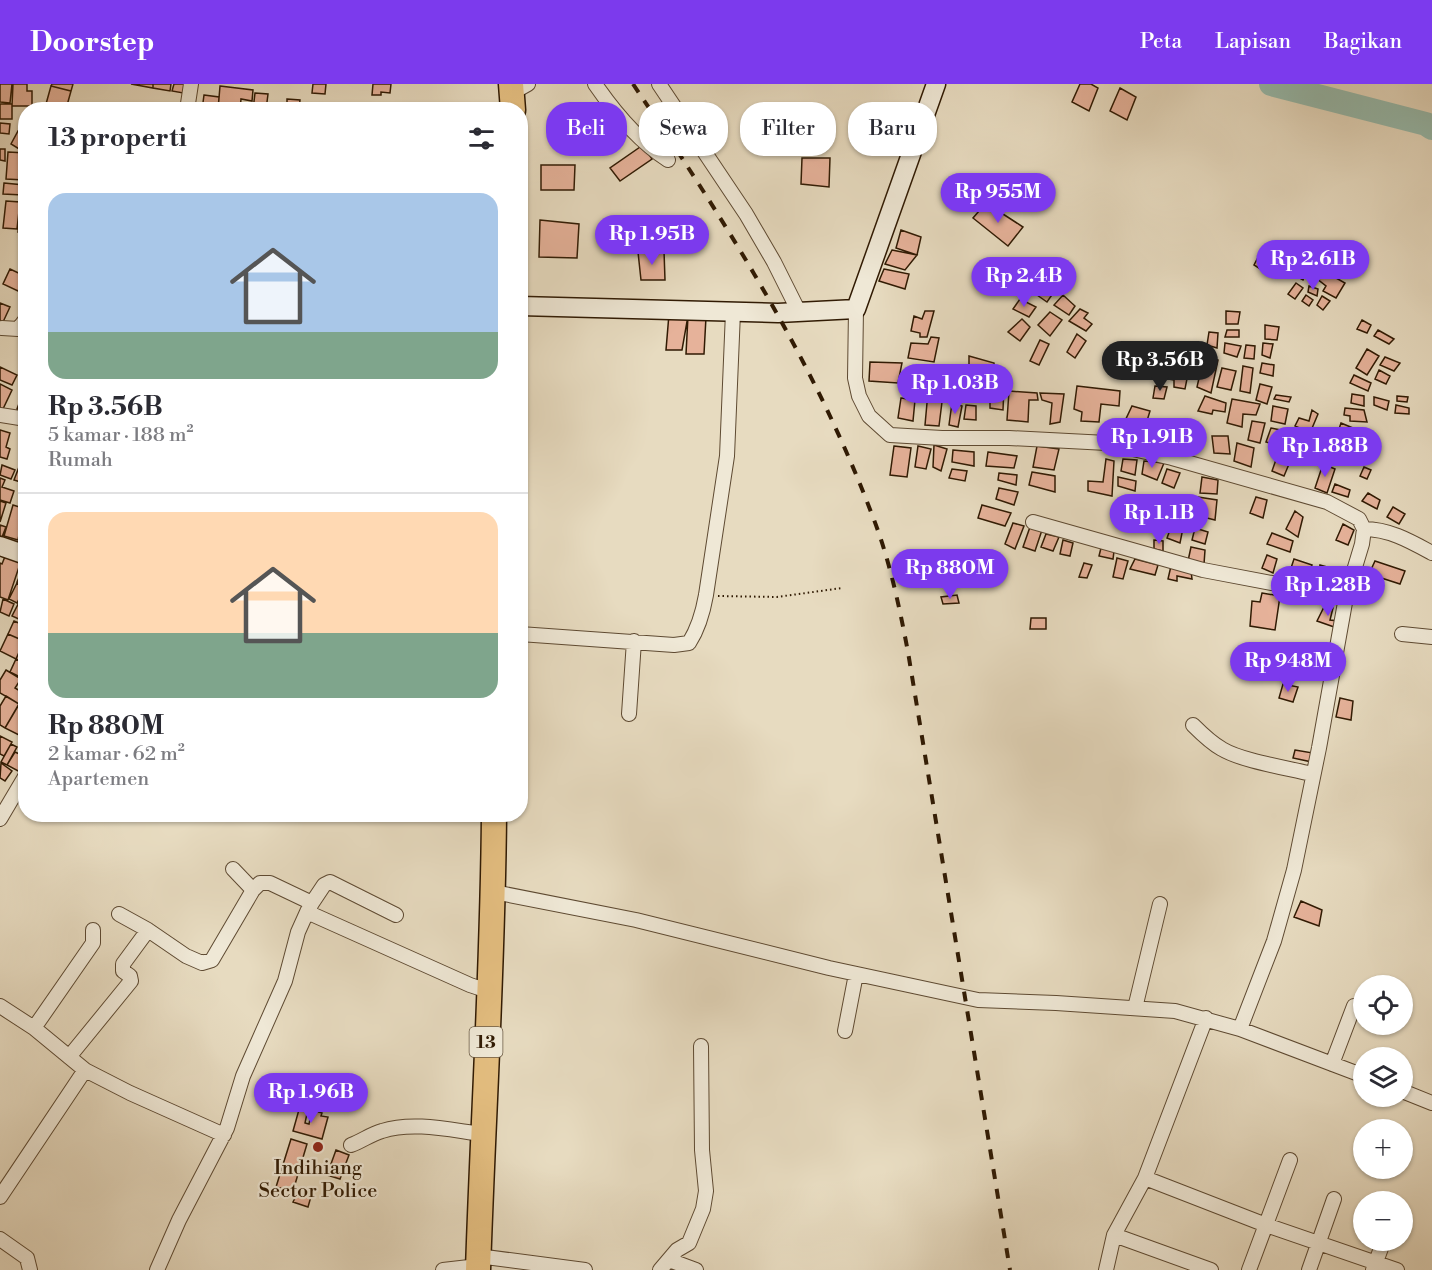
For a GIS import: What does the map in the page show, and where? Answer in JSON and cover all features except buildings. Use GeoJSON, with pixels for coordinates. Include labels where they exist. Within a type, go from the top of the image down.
{"type":"FeatureCollection","features":[{"type":"Feature","properties":{"kind":"highway","name":"13"},"geometry":{"type":"LineString","coordinates":[[478,1264],[494,892],[494,822]]}},
{"type":"Feature","properties":{"kind":"street"},"geometry":{"type":"LineString","coordinates":[[189,102],[191,84]]}},
{"type":"Feature","properties":{"kind":"street"},"geometry":{"type":"LineString","coordinates":[[595,84],[614,111],[653,151],[668,160]]}},
{"type":"Feature","properties":{"kind":"street"},"geometry":{"type":"LineString","coordinates":[[659,84],[746,214],[799,312]]}},
{"type":"Feature","properties":{"kind":"street"},"geometry":{"type":"LineString","coordinates":[[936,84],[856,309],[855,378],[859,396],[869,416],[890,435],[1107,443],[1172,458],[1327,502],[1359,519],[1364,529],[1347,597],[1293,870],[1274,941],[1240,1029]]}},
{"type":"Feature","properties":{"kind":"street"},"geometry":{"type":"LineString","coordinates":[[528,306],[733,312],[856,309]]}},
{"type":"Feature","properties":{"kind":"street"},"geometry":{"type":"LineString","coordinates":[[528,634],[674,645],[689,643],[703,612],[727,456],[733,312]]}},
{"type":"Feature","properties":{"kind":"street"},"geometry":{"type":"LineString","coordinates":[[2,328],[18,329]]}},
{"type":"Feature","properties":{"kind":"street"},"geometry":{"type":"LineString","coordinates":[[0,415],[18,418]]}},
{"type":"Feature","properties":{"kind":"street"},"geometry":{"type":"LineString","coordinates":[[1033,522],[1203,570],[1347,597]]}},
{"type":"Feature","properties":{"kind":"street"},"geometry":{"type":"LineString","coordinates":[[1364,529],[1379,529],[1413,541],[1432,553]]}},
{"type":"Feature","properties":{"kind":"street"},"geometry":{"type":"LineString","coordinates":[[0,546],[18,552]]}},
{"type":"Feature","properties":{"kind":"street"},"geometry":{"type":"LineString","coordinates":[[1402,634],[1432,637]]}},
{"type":"Feature","properties":{"kind":"street"},"geometry":{"type":"LineString","coordinates":[[629,714],[634,641]]}},
{"type":"Feature","properties":{"kind":"street"},"geometry":{"type":"LineString","coordinates":[[1193,725],[1223,750],[1238,756],[1312,774]]}},
{"type":"Feature","properties":{"kind":"street"},"geometry":{"type":"LineString","coordinates":[[0,819],[18,789]]}},
{"type":"Feature","properties":{"kind":"street"},"geometry":{"type":"LineString","coordinates":[[233,869],[253,890]]}},
{"type":"Feature","properties":{"kind":"street"},"geometry":{"type":"LineString","coordinates":[[157,1270],[179,1220],[224,1135],[243,1076],[283,988],[298,932],[324,885],[330,882],[396,915]]}},
{"type":"Feature","properties":{"kind":"street"},"geometry":{"type":"LineString","coordinates":[[119,914],[148,930],[186,956],[197,962],[207,963],[212,960],[253,890],[260,884],[270,883],[310,908],[379,945],[488,991]]}},
{"type":"Feature","properties":{"kind":"street"},"geometry":{"type":"LineString","coordinates":[[494,892],[636,920],[856,974],[978,1000],[1175,1011],[1240,1029],[1353,1072]]}},
{"type":"Feature","properties":{"kind":"street"},"geometry":{"type":"LineString","coordinates":[[1135,1008],[1160,904]]}},
{"type":"Feature","properties":{"kind":"street"},"geometry":{"type":"LineString","coordinates":[[34,1028],[93,943],[93,930]]}},
{"type":"Feature","properties":{"kind":"street"},"geometry":{"type":"LineString","coordinates":[[69,1057],[131,981],[130,976],[123,971],[123,964],[148,930]]}},
{"type":"Feature","properties":{"kind":"street"},"geometry":{"type":"LineString","coordinates":[[845,1031],[856,974]]}},
{"type":"Feature","properties":{"kind":"street"},"geometry":{"type":"LineString","coordinates":[[0,1006],[34,1028],[85,1070],[224,1135]]}},
{"type":"Feature","properties":{"kind":"street"},"geometry":{"type":"LineString","coordinates":[[1332,1064],[1353,1009]]}},
{"type":"Feature","properties":{"kind":"street"},"geometry":{"type":"LineString","coordinates":[[1106,1270],[1114,1235],[1144,1178],[1206,1018]]}},
{"type":"Feature","properties":{"kind":"street"},"geometry":{"type":"LineString","coordinates":[[664,1265],[677,1250],[689,1243],[703,1209],[706,1191],[702,1150],[701,1046]]}},
{"type":"Feature","properties":{"kind":"street"},"geometry":{"type":"LineString","coordinates":[[0,1197],[85,1070]]}},
{"type":"Feature","properties":{"kind":"street"},"geometry":{"type":"LineString","coordinates":[[1413,1095],[1432,1103]]}},
{"type":"Feature","properties":{"kind":"street"},"geometry":{"type":"LineString","coordinates":[[351,1145],[379,1131],[395,1128],[415,1127],[482,1134]]}},
{"type":"Feature","properties":{"kind":"street"},"geometry":{"type":"LineString","coordinates":[[1249,1270],[1290,1161]]}},
{"type":"Feature","properties":{"kind":"street"},"geometry":{"type":"LineString","coordinates":[[1144,1178],[1374,1267],[1397,1270]]}},
{"type":"Feature","properties":{"kind":"street"},"geometry":{"type":"LineString","coordinates":[[1309,1270],[1334,1198]]}},
{"type":"Feature","properties":{"kind":"street"},"geometry":{"type":"LineString","coordinates":[[1114,1235],[1211,1270]]}},
{"type":"Feature","properties":{"kind":"street"},"geometry":{"type":"LineString","coordinates":[[0,1239],[27,1258],[30,1270]]}},
{"type":"Feature","properties":{"kind":"street"},"geometry":{"type":"LineString","coordinates":[[1374,1267],[1380,1251]]}},
{"type":"Feature","properties":{"kind":"street"},"geometry":{"type":"LineString","coordinates":[[444,1270],[478,1264],[585,1270]]}},
{"type":"Feature","properties":{"kind":"street"},"geometry":{"type":"LineString","coordinates":[[664,1265],[696,1270]]}},
{"type":"Feature","properties":{"kind":"path"},"geometry":{"type":"LineString","coordinates":[[706,596],[777,597],[842,588]]}},
{"type":"Feature","properties":{"kind":"waterway"},"geometry":{"type":"LineString","coordinates":[[1271,84],[1426,124],[1432,128]]}},
{"type":"Feature","properties":{"kind":"railway"},"geometry":{"type":"LineString","coordinates":[[633,84],[733,238],[794,344],[848,455],[883,546],[908,652],[1010,1270]]}},
{"type":"Feature","properties":{"kind":"place","name":"Indihiang Sector Police"},"geometry":{"type":"Point","coordinates":[318,1147]}}]}
